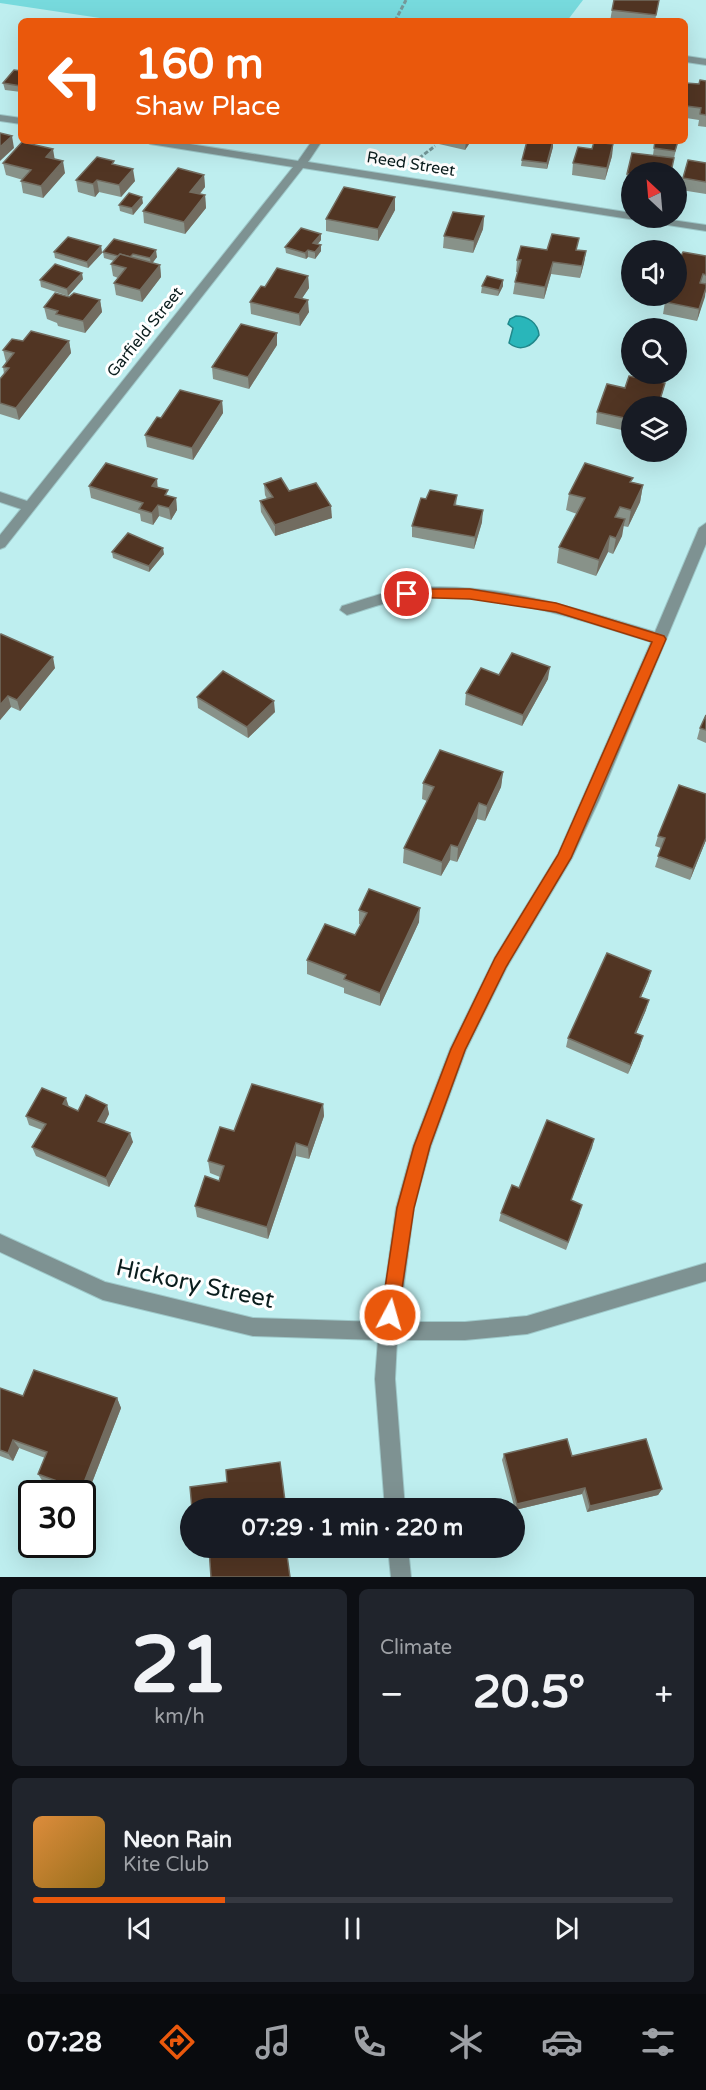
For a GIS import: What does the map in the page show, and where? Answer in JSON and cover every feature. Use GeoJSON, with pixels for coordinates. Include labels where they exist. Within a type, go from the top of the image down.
{"type":"FeatureCollection","features":[{"type":"Feature","properties":{"kind":"street"},"geometry":{"type":"LineString","coordinates":[[688,59],[706,62]]}},
{"type":"Feature","properties":{"kind":"street"},"geometry":{"type":"LineString","coordinates":[[0,118],[18,121]]}},
{"type":"Feature","properties":{"kind":"street","name":"Reed Street"},"geometry":{"type":"LineString","coordinates":[[170,144],[621,214]]}},
{"type":"Feature","properties":{"kind":"street","name":"Garfield Street"},"geometry":{"type":"LineString","coordinates":[[0,544],[315,144]]}},
{"type":"Feature","properties":{"kind":"street"},"geometry":{"type":"LineString","coordinates":[[687,225],[706,228]]}},
{"type":"Feature","properties":{"kind":"street"},"geometry":{"type":"LineString","coordinates":[[0,497],[29,507]]}},
{"type":"Feature","properties":{"kind":"street"},"geometry":{"type":"LineString","coordinates":[[394,1498],[384,1379],[388,1331],[405,1208],[422,1146],[458,1049],[501,962],[564,858],[706,528]]}},
{"type":"Feature","properties":{"kind":"street"},"geometry":{"type":"LineString","coordinates":[[347,610],[407,594],[470,594],[556,608],[659,639]]}},
{"type":"Feature","properties":{"kind":"street","name":"Hickory Street"},"geometry":{"type":"LineString","coordinates":[[0,1243],[103,1291],[253,1327],[465,1331],[527,1325],[706,1272]]}},
{"type":"Feature","properties":{"kind":"street"},"geometry":{"type":"LineString","coordinates":[[399,1558],[400,1577]]}},
{"type":"Feature","properties":{"kind":"path"},"geometry":{"type":"LineString","coordinates":[[397,18],[406,0]]}},
{"type":"Feature","properties":{"kind":"shaded area"},"geometry":{"type":"Polygon","coordinates":[[[0,0],[583,0],[569,18],[100,18],[0,3],[0,0]]]}},
{"type":"Feature","properties":{"kind":"shaded area"},"geometry":{"type":"Polygon","coordinates":[[[516,316],[525,317],[537,327],[539,335],[526,347],[521,348],[509,343],[513,328],[508,324],[510,319],[516,316]]]}},
{"type":"Feature","properties":{"kind":"building"},"geometry":{"type":"Polygon","coordinates":[[[614,0],[659,0],[656,15],[612,10],[614,0]]]}},
{"type":"Feature","properties":{"kind":"building"},"geometry":{"type":"Polygon","coordinates":[[[14,70],[18,71],[18,86],[3,83],[14,70]]]}},
{"type":"Feature","properties":{"kind":"building"},"geometry":{"type":"Polygon","coordinates":[[[700,80],[706,81],[706,115],[700,114],[701,108],[688,106],[688,83],[699,84],[700,80]]]}},
{"type":"Feature","properties":{"kind":"building"},"geometry":{"type":"Polygon","coordinates":[[[0,133],[12,136],[0,147],[0,133]]]}},
{"type":"Feature","properties":{"kind":"building"},"geometry":{"type":"Polygon","coordinates":[[[20,144],[53,149],[46,157],[63,161],[41,186],[21,181],[31,170],[3,163],[20,144]]]}},
{"type":"Feature","properties":{"kind":"building"},"geometry":{"type":"Polygon","coordinates":[[[526,144],[552,144],[547,163],[522,160],[526,144]]]}},
{"type":"Feature","properties":{"kind":"building"},"geometry":{"type":"Polygon","coordinates":[[[593,144],[613,144],[607,168],[573,163],[578,147],[592,149],[593,144]]]}},
{"type":"Feature","properties":{"kind":"building"},"geometry":{"type":"Polygon","coordinates":[[[655,144],[677,144],[675,151],[654,148],[655,144]]]}},
{"type":"Feature","properties":{"kind":"building"},"geometry":{"type":"Polygon","coordinates":[[[632,153],[674,158],[673,162],[630,162],[632,153]]]}},
{"type":"Feature","properties":{"kind":"building"},"geometry":{"type":"Polygon","coordinates":[[[97,157],[114,161],[112,164],[133,169],[119,185],[97,180],[93,184],[76,180],[97,157]]]}},
{"type":"Feature","properties":{"kind":"building"},"geometry":{"type":"Polygon","coordinates":[[[688,160],[706,163],[706,182],[687,179],[688,160]]]}},
{"type":"Feature","properties":{"kind":"building"},"geometry":{"type":"Polygon","coordinates":[[[178,168],[204,175],[190,192],[205,195],[184,222],[143,211],[178,168]]]}},
{"type":"Feature","properties":{"kind":"building"},"geometry":{"type":"Polygon","coordinates":[[[344,187],[395,197],[378,229],[326,219],[344,187]]]}},
{"type":"Feature","properties":{"kind":"building"},"geometry":{"type":"Polygon","coordinates":[[[129,193],[142,197],[132,208],[119,205],[129,193]]]}},
{"type":"Feature","properties":{"kind":"building"},"geometry":{"type":"Polygon","coordinates":[[[453,212],[484,216],[474,241],[444,236],[453,212]]]}},
{"type":"Feature","properties":{"kind":"building"},"geometry":{"type":"Polygon","coordinates":[[[301,228],[321,234],[313,243],[321,245],[315,252],[308,250],[305,253],[285,247],[301,228]]]}},
{"type":"Feature","properties":{"kind":"building"},"geometry":{"type":"Polygon","coordinates":[[[552,234],[579,238],[576,250],[586,251],[582,266],[553,262],[545,287],[515,282],[521,260],[517,260],[521,246],[547,250],[552,234]]]}},
{"type":"Feature","properties":{"kind":"building"},"geometry":{"type":"Polygon","coordinates":[[[68,237],[101,246],[87,262],[54,252],[68,237]]]}},
{"type":"Feature","properties":{"kind":"building"},"geometry":{"type":"Polygon","coordinates":[[[114,239],[156,250],[150,258],[133,254],[130,257],[120,254],[118,256],[103,252],[114,239]]]}},
{"type":"Feature","properties":{"kind":"building"},"geometry":{"type":"Polygon","coordinates":[[[687,253],[706,256],[706,275],[703,274],[700,283],[706,284],[706,288],[699,309],[684,306],[687,306],[687,253]]]}},
{"type":"Feature","properties":{"kind":"building"},"geometry":{"type":"Polygon","coordinates":[[[120,254],[160,265],[140,290],[114,283],[126,268],[111,264],[120,254]]]}},
{"type":"Feature","properties":{"kind":"building"},"geometry":{"type":"Polygon","coordinates":[[[55,264],[82,273],[67,289],[40,280],[55,264]]]}},
{"type":"Feature","properties":{"kind":"building"},"geometry":{"type":"Polygon","coordinates":[[[277,268],[308,276],[295,297],[308,300],[299,314],[250,302],[261,286],[265,287],[277,268]]]}},
{"type":"Feature","properties":{"kind":"building"},"geometry":{"type":"Polygon","coordinates":[[[487,276],[503,280],[499,290],[482,286],[487,276]]]}},
{"type":"Feature","properties":{"kind":"building"},"geometry":{"type":"Polygon","coordinates":[[[55,293],[69,297],[74,293],[100,300],[83,321],[56,314],[58,311],[44,307],[55,293]]]}},
{"type":"Feature","properties":{"kind":"building"},"geometry":{"type":"Polygon","coordinates":[[[241,324],[277,333],[248,377],[212,367],[241,324]]]}},
{"type":"Feature","properties":{"kind":"building"},"geometry":{"type":"Polygon","coordinates":[[[31,331],[69,341],[16,408],[0,403],[0,379],[9,368],[3,367],[14,353],[3,350],[12,339],[23,341],[31,331]]]}},
{"type":"Feature","properties":{"kind":"building"},"geometry":{"type":"Polygon","coordinates":[[[607,384],[625,388],[626,384],[665,384],[661,396],[621,396],[621,417],[597,412],[607,384]]]}},
{"type":"Feature","properties":{"kind":"building"},"geometry":{"type":"Polygon","coordinates":[[[180,390],[222,401],[192,448],[145,435],[157,417],[161,418],[180,390]]]}},
{"type":"Feature","properties":{"kind":"building"},"geometry":{"type":"Polygon","coordinates":[[[106,463],[157,479],[152,486],[168,490],[165,495],[176,498],[169,508],[158,505],[152,513],[139,509],[143,503],[89,486],[106,463]]]}},
{"type":"Feature","properties":{"kind":"building"},"geometry":{"type":"Polygon","coordinates":[[[585,463],[633,478],[630,482],[643,485],[631,510],[620,507],[615,517],[625,519],[616,538],[610,536],[599,560],[559,547],[585,498],[569,494],[585,463]]]}},
{"type":"Feature","properties":{"kind":"building"},"geometry":{"type":"Polygon","coordinates":[[[281,478],[289,491],[316,483],[331,506],[275,525],[260,501],[273,497],[264,484],[281,478]]]}},
{"type":"Feature","properties":{"kind":"building"},"geometry":{"type":"Polygon","coordinates":[[[430,490],[457,495],[454,505],[483,510],[475,537],[412,526],[421,498],[426,499],[430,490]]]}},
{"type":"Feature","properties":{"kind":"building"},"geometry":{"type":"Polygon","coordinates":[[[128,533],[163,548],[149,566],[112,552],[128,533]]]}},
{"type":"Feature","properties":{"kind":"building"},"geometry":{"type":"Polygon","coordinates":[[[0,635],[53,657],[17,700],[8,696],[0,705],[0,635]]]}},
{"type":"Feature","properties":{"kind":"building"},"geometry":{"type":"Polygon","coordinates":[[[512,653],[550,667],[523,715],[466,693],[481,668],[499,675],[512,653]]]}},
{"type":"Feature","properties":{"kind":"building"},"geometry":{"type":"Polygon","coordinates":[[[223,671],[274,701],[247,727],[197,697],[223,671]]]}},
{"type":"Feature","properties":{"kind":"building"},"geometry":{"type":"Polygon","coordinates":[[[706,715],[706,730],[700,728],[706,715]]]}},
{"type":"Feature","properties":{"kind":"building"},"geometry":{"type":"Polygon","coordinates":[[[440,750],[503,772],[487,806],[479,803],[458,847],[451,845],[442,862],[404,848],[434,787],[423,783],[440,750]]]}},
{"type":"Feature","properties":{"kind":"building"},"geometry":{"type":"Polygon","coordinates":[[[679,785],[706,794],[706,838],[693,869],[658,856],[665,838],[658,836],[679,785]]]}},
{"type":"Feature","properties":{"kind":"building"},"geometry":{"type":"Polygon","coordinates":[[[369,889],[420,908],[380,993],[344,979],[346,975],[307,960],[325,924],[355,935],[367,913],[359,910],[369,889]]]}},
{"type":"Feature","properties":{"kind":"building"},"geometry":{"type":"Polygon","coordinates":[[[607,953],[651,971],[640,997],[649,1000],[635,1033],[643,1036],[631,1065],[568,1038],[607,953]]]}},
{"type":"Feature","properties":{"kind":"building"},"geometry":{"type":"Polygon","coordinates":[[[252,1084],[323,1104],[308,1147],[296,1143],[267,1227],[195,1206],[205,1176],[219,1181],[224,1166],[208,1161],[220,1127],[234,1131],[252,1084]]]}},
{"type":"Feature","properties":{"kind":"building"},"geometry":{"type":"Polygon","coordinates":[[[42,1088],[66,1098],[63,1104],[78,1111],[86,1095],[107,1105],[98,1121],[130,1133],[106,1178],[32,1147],[46,1124],[26,1116],[42,1088]]]}},
{"type":"Feature","properties":{"kind":"building"},"geometry":{"type":"Polygon","coordinates":[[[547,1120],[594,1139],[571,1200],[582,1205],[568,1242],[501,1213],[512,1185],[519,1188],[547,1120]]]}},
{"type":"Feature","properties":{"kind":"building"},"geometry":{"type":"Polygon","coordinates":[[[34,1370],[117,1398],[85,1480],[54,1480],[38,1474],[47,1452],[13,1440],[8,1453],[0,1450],[0,1388],[23,1396],[34,1370]]]}},
{"type":"Feature","properties":{"kind":"building"},"geometry":{"type":"Polygon","coordinates":[[[567,1439],[572,1456],[646,1439],[662,1489],[590,1506],[585,1488],[525,1502],[525,1498],[515,1498],[504,1454],[567,1439]]]}},
{"type":"Feature","properties":{"kind":"building"},"geometry":{"type":"Polygon","coordinates":[[[280,1462],[285,1498],[191,1498],[190,1487],[227,1482],[226,1470],[280,1462]]]}},
{"type":"Feature","properties":{"kind":"building"},"geometry":{"type":"Polygon","coordinates":[[[210,1558],[287,1558],[290,1577],[211,1577],[210,1558]]]}},
{"type":"Feature","properties":{"kind":"route"},"geometry":{"type":"LineString","coordinates":[[390,1315],[405,1208],[422,1146],[458,1049],[501,962],[564,858],[659,639],[556,608],[470,594],[407,594]]}}]}
